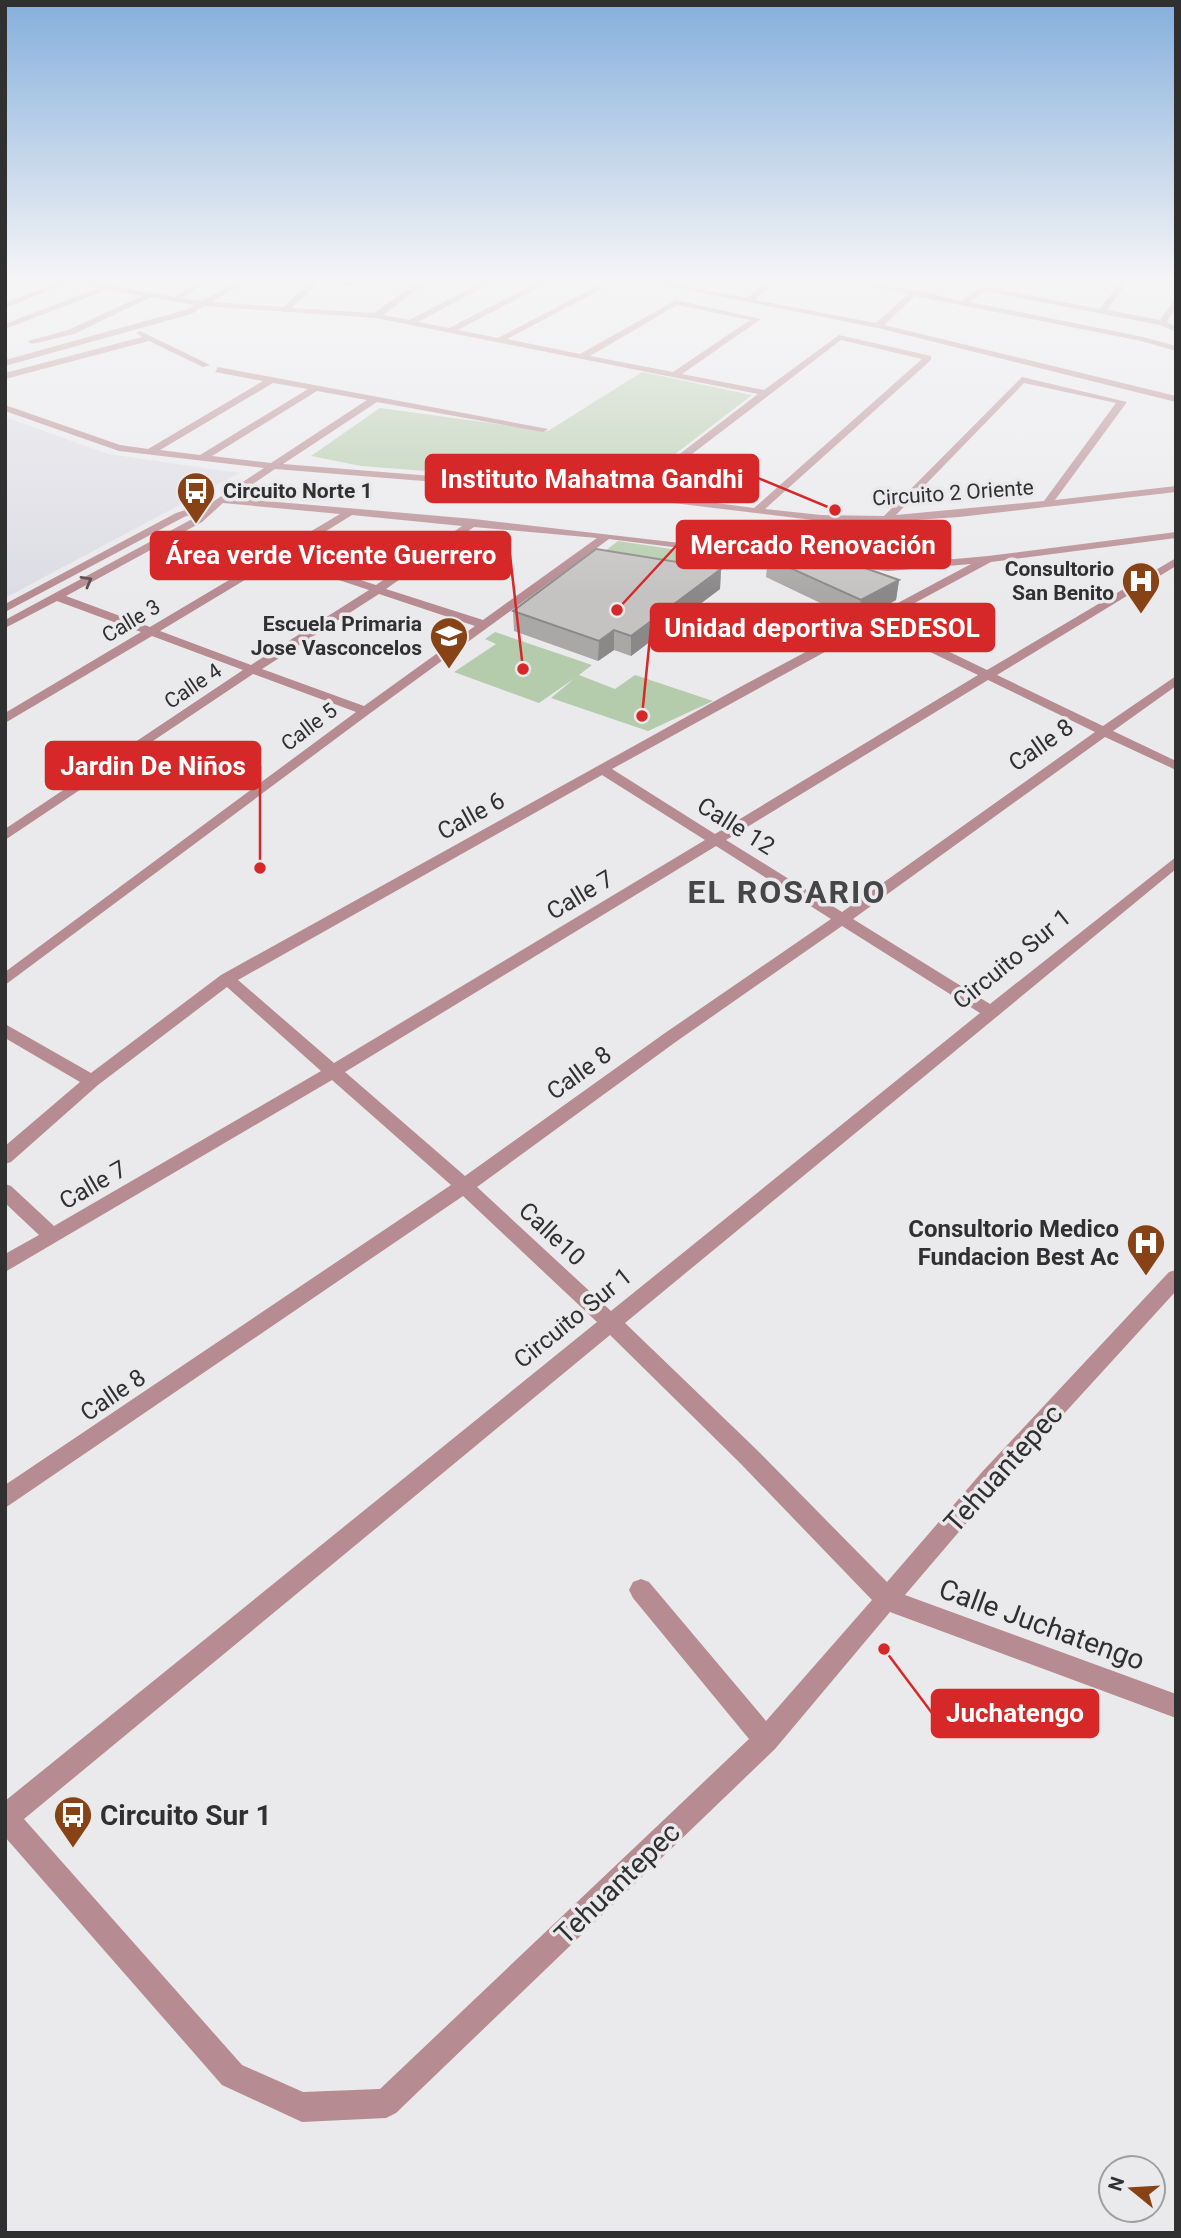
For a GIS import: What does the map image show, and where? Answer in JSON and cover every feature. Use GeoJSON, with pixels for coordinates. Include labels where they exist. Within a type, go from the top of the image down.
{"type":"FeatureCollection","features":[{"type":"Feature","properties":{"kind":"street"},"geometry":{"type":"LineString","coordinates":[[149,452],[260,386]]}},
{"type":"Feature","properties":{"kind":"street"},"geometry":{"type":"LineString","coordinates":[[313,386],[543,429]]}},
{"type":"Feature","properties":{"kind":"street"},"geometry":{"type":"LineString","coordinates":[[732,386],[765,393]]}},
{"type":"Feature","properties":{"kind":"street"},"geometry":{"type":"LineString","coordinates":[[632,495],[774,386]]}},
{"type":"Feature","properties":{"kind":"street"},"geometry":{"type":"LineString","coordinates":[[755,512],[896,386]]}},
{"type":"Feature","properties":{"kind":"street"},"geometry":{"type":"LineString","coordinates":[[887,519],[1016,386]]}},
{"type":"Feature","properties":{"kind":"street"},"geometry":{"type":"LineString","coordinates":[[1046,505],[1122,402],[1051,386]]}},
{"type":"Feature","properties":{"kind":"street"},"geometry":{"type":"LineString","coordinates":[[1125,386],[1176,399]]}},
{"type":"Feature","properties":{"kind":"street"},"geometry":{"type":"LineString","coordinates":[[200,459],[317,387]]}},
{"type":"Feature","properties":{"kind":"street"},"geometry":{"type":"LineString","coordinates":[[5,625],[198,520],[219,502],[376,398]]}},
{"type":"Feature","properties":{"kind":"street","name":"Circuito 2 Oriente"},"geometry":{"type":"LineString","coordinates":[[5,408],[107,445],[200,459],[632,495],[755,512],[821,517],[887,519],[1046,505],[1176,489]]}},
{"type":"Feature","properties":{"kind":"street"},"geometry":{"type":"LineString","coordinates":[[5,609],[180,515],[219,502],[474,522],[800,560]]}},
{"type":"Feature","properties":{"kind":"street","name":"Calle 3"},"geometry":{"type":"LineString","coordinates":[[5,719],[349,513]]}},
{"type":"Feature","properties":{"kind":"street","name":"Calle 4"},"geometry":{"type":"LineString","coordinates":[[5,836],[251,670],[380,588],[474,522]]}},
{"type":"Feature","properties":{"kind":"street"},"geometry":{"type":"LineString","coordinates":[[825,562],[888,568],[988,559],[1176,535]]}},
{"type":"Feature","properties":{"kind":"street","name":"Calle 5"},"geometry":{"type":"LineString","coordinates":[[5,980],[365,711],[607,536]]}},
{"type":"Feature","properties":{"kind":"street"},"geometry":{"type":"LineString","coordinates":[[279,557],[380,588],[485,625]]}},
{"type":"Feature","properties":{"kind":"street","name":"Calle 6"},"geometry":{"type":"LineString","coordinates":[[5,1157],[92,1081],[227,979],[602,769],[988,559]]}},
{"type":"Feature","properties":{"kind":"street","name":"Calle 7"},"geometry":{"type":"LineString","coordinates":[[5,1264],[334,1072],[984,675],[1176,561]]}},
{"type":"Feature","properties":{"kind":"street"},"geometry":{"type":"LineString","coordinates":[[57,597],[365,711]]}},
{"type":"Feature","properties":{"kind":"street"},"geometry":{"type":"LineString","coordinates":[[874,620],[1176,766]]}},
{"type":"Feature","properties":{"kind":"street","name":"Calle 8"},"geometry":{"type":"LineString","coordinates":[[5,1498],[464,1186],[1176,680]]}},
{"type":"Feature","properties":{"kind":"street","name":"Calle 12"},"geometry":{"type":"LineString","coordinates":[[602,769],[989,1011]]}},
{"type":"Feature","properties":{"kind":"street","name":"Circuito Sur 1"},"geometry":{"type":"LineString","coordinates":[[6,1817],[609,1321],[1176,861]]}},
{"type":"Feature","properties":{"kind":"street","name":"Calle10"},"geometry":{"type":"LineString","coordinates":[[227,979],[464,1186],[609,1321],[749,1457],[888,1600]]}},
{"type":"Feature","properties":{"kind":"street"},"geometry":{"type":"LineString","coordinates":[[5,1030],[92,1081]]}},
{"type":"Feature","properties":{"kind":"street"},"geometry":{"type":"LineString","coordinates":[[5,1191],[52,1236]]}},
{"type":"Feature","properties":{"kind":"street","name":"Tehuantepec"},"geometry":{"type":"LineString","coordinates":[[6,1817],[232,2075],[302,2107],[386,2103],[766,1740],[990,1479],[1176,1278]]}},
{"type":"Feature","properties":{"kind":"street"},"geometry":{"type":"LineString","coordinates":[[641,1590],[766,1740]]}},
{"type":"Feature","properties":{"kind":"street","name":"Calle Juchatengo"},"geometry":{"type":"LineString","coordinates":[[888,1600],[1176,1706]]}},
{"type":"Feature","properties":{"kind":"shaded area"},"geometry":{"type":"Polygon","coordinates":[[[5,417],[108,454],[239,473],[5,598],[5,417]]]}},
{"type":"Feature","properties":{"kind":"green space"},"geometry":{"type":"Polygon","coordinates":[[[619,386],[711,386],[752,395],[632,487],[361,466],[311,456],[380,408],[548,431],[619,386]]]}},
{"type":"Feature","properties":{"kind":"green space"},"geometry":{"type":"Polygon","coordinates":[[[618,541],[711,555],[696,583],[588,564],[618,541]]]}},
{"type":"Feature","properties":{"kind":"green space"},"geometry":{"type":"Polygon","coordinates":[[[495,632],[592,665],[579,675],[615,689],[635,675],[713,701],[648,731],[551,698],[575,678],[539,703],[454,672],[496,644],[485,639],[495,632]]]}},
{"type":"Feature","properties":{"kind":"building"},"geometry":{"type":"Polygon","coordinates":[[[797,544],[899,580],[861,600],[768,558],[797,544]]]}},
{"type":"Feature","properties":{"kind":"building"},"geometry":{"type":"Polygon","coordinates":[[[596,549],[721,569],[631,636],[614,630],[599,641],[513,611],[596,549]]]}},
{"type":"Feature","properties":{"kind":"place","name":"Instituto Mahatma Gandhi"},"geometry":{"type":"Point","coordinates":[835,510]}},
{"type":"Feature","properties":{"kind":"place","name":"Circuito Norte 1"},"geometry":{"type":"Point","coordinates":[196,525]}},
{"type":"Feature","properties":{"kind":"place","name":"Mercado Renovación"},"geometry":{"type":"Point","coordinates":[617,610]}},
{"type":"Feature","properties":{"kind":"place","name":"Consultorio San Benito"},"geometry":{"type":"Point","coordinates":[1141,615]}},
{"type":"Feature","properties":{"kind":"place","name":"Área verde Vicente Guerrero"},"geometry":{"type":"Point","coordinates":[523,669]}},
{"type":"Feature","properties":{"kind":"place","name":"Escuela Primaria Jose Vasconcelos"},"geometry":{"type":"Point","coordinates":[449,670]}},
{"type":"Feature","properties":{"kind":"place","name":"Unidad deportiva SEDESOL"},"geometry":{"type":"Point","coordinates":[642,716]}},
{"type":"Feature","properties":{"kind":"place","name":"Jardin De Niños"},"geometry":{"type":"Point","coordinates":[260,868]}},
{"type":"Feature","properties":{"kind":"place","name":"Consultorio Medico Fundacion Best Ac"},"geometry":{"type":"Point","coordinates":[1146,1277]}},
{"type":"Feature","properties":{"kind":"place","name":"Juchatengo"},"geometry":{"type":"Point","coordinates":[884,1649]}},
{"type":"Feature","properties":{"kind":"place","name":"Circuito Sur 1"},"geometry":{"type":"Point","coordinates":[73,1849]}},
{"type":"Feature","properties":{"kind":"district","name":"EL ROSARIO"},"geometry":{"type":"Point","coordinates":[787,892]}}]}
